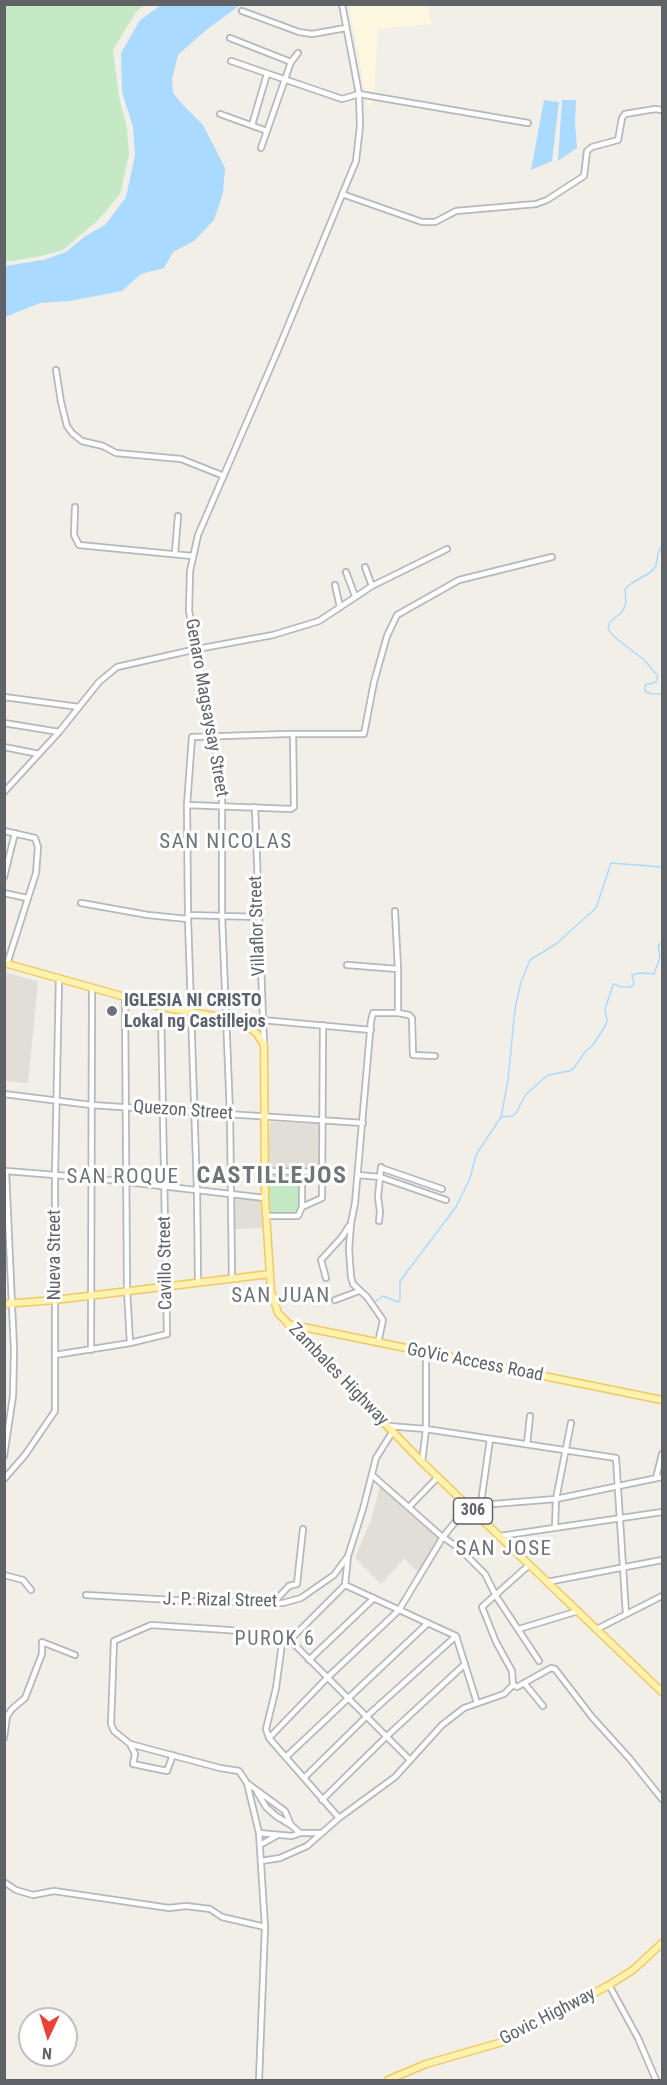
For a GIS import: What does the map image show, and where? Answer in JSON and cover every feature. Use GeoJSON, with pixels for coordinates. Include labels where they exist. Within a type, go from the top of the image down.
{"type":"FeatureCollection","features":[{"type":"Feature","properties":{"kind":"main road"},"geometry":{"type":"LineString","coordinates":[[6,963],[161,1007],[227,1018],[257,1034],[264,1045]]}},
{"type":"Feature","properties":{"kind":"main road","name":"Zambales Highway"},"geometry":{"type":"LineString","coordinates":[[264,1045],[265,1198],[273,1302],[278,1313],[422,1462],[663,1692]]}},
{"type":"Feature","properties":{"kind":"main road"},"geometry":{"type":"LineString","coordinates":[[8,1304],[270,1274]]}},
{"type":"Feature","properties":{"kind":"main road","name":"GoVic Access Road"},"geometry":{"type":"LineString","coordinates":[[288,1324],[663,1400]]}},
{"type":"Feature","properties":{"kind":"main road","name":"Govic Highway"},"geometry":{"type":"LineString","coordinates":[[388,2080],[426,2064],[506,2042],[633,1970],[663,1943]]}},
{"type":"Feature","properties":{"kind":"street","name":"Genaro Magsaysay Street"},"geometry":{"type":"LineString","coordinates":[[232,1278],[230,1114],[222,916],[222,783],[189,611],[189,584],[192,556],[198,534],[342,194],[358,150],[359,94],[342,4]]}},
{"type":"Feature","properties":{"kind":"street"},"geometry":{"type":"LineString","coordinates":[[242,11],[299,32],[312,34],[346,27]]}},
{"type":"Feature","properties":{"kind":"street"},"geometry":{"type":"LineString","coordinates":[[231,38],[291,62]]}},
{"type":"Feature","properties":{"kind":"street"},"geometry":{"type":"LineString","coordinates":[[261,148],[291,62],[298,53]]}},
{"type":"Feature","properties":{"kind":"street"},"geometry":{"type":"LineString","coordinates":[[231,61],[342,99],[359,94],[528,123]]}},
{"type":"Feature","properties":{"kind":"street"},"geometry":{"type":"LineString","coordinates":[[252,125],[267,74]]}},
{"type":"Feature","properties":{"kind":"street"},"geometry":{"type":"LineString","coordinates":[[342,194],[422,222],[435,222],[456,211],[536,204],[547,200],[584,176],[587,151],[592,147],[618,140],[622,118],[625,114],[655,109],[663,110]]}},
{"type":"Feature","properties":{"kind":"street"},"geometry":{"type":"LineString","coordinates":[[220,114],[267,131]]}},
{"type":"Feature","properties":{"kind":"street"},"geometry":{"type":"LineString","coordinates":[[56,370],[61,402],[68,426],[72,433],[82,441],[116,453],[181,459],[224,476]]}},
{"type":"Feature","properties":{"kind":"street"},"geometry":{"type":"LineString","coordinates":[[75,507],[74,535],[80,545],[192,556]]}},
{"type":"Feature","properties":{"kind":"street"},"geometry":{"type":"LineString","coordinates":[[175,553],[178,516]]}},
{"type":"Feature","properties":{"kind":"street"},"geometry":{"type":"LineString","coordinates":[[4,792],[59,732],[99,682],[117,667],[273,635],[319,621],[372,586],[447,549]]}},
{"type":"Feature","properties":{"kind":"street"},"geometry":{"type":"LineString","coordinates":[[198,1281],[188,917],[187,805],[192,737],[364,734],[374,682],[387,636],[397,615],[459,580],[552,557]]}},
{"type":"Feature","properties":{"kind":"street"},"geometry":{"type":"LineString","coordinates":[[365,567],[372,586]]}},
{"type":"Feature","properties":{"kind":"street"},"geometry":{"type":"LineString","coordinates":[[346,572],[355,596]]}},
{"type":"Feature","properties":{"kind":"street"},"geometry":{"type":"LineString","coordinates":[[335,585],[340,607]]}},
{"type":"Feature","properties":{"kind":"street"},"geometry":{"type":"LineString","coordinates":[[4,697],[79,707]]}},
{"type":"Feature","properties":{"kind":"street"},"geometry":{"type":"LineString","coordinates":[[4,723],[59,732]]}},
{"type":"Feature","properties":{"kind":"street"},"geometry":{"type":"LineString","coordinates":[[187,805],[291,809],[294,807],[293,734]]}},
{"type":"Feature","properties":{"kind":"street"},"geometry":{"type":"LineString","coordinates":[[4,747],[39,754]]}},
{"type":"Feature","properties":{"kind":"street","name":"Villaflor Street"},"geometry":{"type":"LineString","coordinates":[[255,807],[264,1045]]}},
{"type":"Feature","properties":{"kind":"street"},"geometry":{"type":"LineString","coordinates":[[4,831],[35,838],[38,847],[36,873],[6,963]]}},
{"type":"Feature","properties":{"kind":"street"},"geometry":{"type":"LineString","coordinates":[[4,877],[15,833]]}},
{"type":"Feature","properties":{"kind":"street"},"geometry":{"type":"LineString","coordinates":[[4,893],[27,898]]}},
{"type":"Feature","properties":{"kind":"street"},"geometry":{"type":"LineString","coordinates":[[81,903],[148,915],[258,918]]}},
{"type":"Feature","properties":{"kind":"street"},"geometry":{"type":"LineString","coordinates":[[394,910],[398,1012]]}},
{"type":"Feature","properties":{"kind":"street"},"geometry":{"type":"LineString","coordinates":[[347,965],[398,969]]}},
{"type":"Feature","properties":{"kind":"street","name":"Nueva Street"},"geometry":{"type":"LineString","coordinates":[[4,1479],[25,1455],[55,1411],[55,1175],[59,978]]}},
{"type":"Feature","properties":{"kind":"street"},"geometry":{"type":"LineString","coordinates":[[91,1350],[93,988]]}},
{"type":"Feature","properties":{"kind":"street"},"geometry":{"type":"LineString","coordinates":[[125,997],[127,1290],[130,1343]]}},
{"type":"Feature","properties":{"kind":"street","name":"Cavillo Street"},"geometry":{"type":"LineString","coordinates":[[56,1355],[130,1343],[167,1334],[161,1007]]}},
{"type":"Feature","properties":{"kind":"street"},"geometry":{"type":"LineString","coordinates":[[378,1343],[383,1320],[367,1297],[353,1284],[351,1277],[351,1223],[358,1175],[373,1012],[398,1012],[412,1018],[413,1054],[435,1056]]}},
{"type":"Feature","properties":{"kind":"street"},"geometry":{"type":"LineString","coordinates":[[238,1022],[262,1020],[371,1030]]}},
{"type":"Feature","properties":{"kind":"street"},"geometry":{"type":"LineString","coordinates":[[302,1207],[322,1198],[323,1025]]}},
{"type":"Feature","properties":{"kind":"street","name":"Quezon Street"},"geometry":{"type":"LineString","coordinates":[[4,1094],[91,1105],[363,1123]]}},
{"type":"Feature","properties":{"kind":"street"},"geometry":{"type":"LineString","coordinates":[[378,1221],[381,1167],[442,1189]]}},
{"type":"Feature","properties":{"kind":"street"},"geometry":{"type":"LineString","coordinates":[[4,1456],[13,1396],[14,1350],[8,1304],[6,1171],[92,1178],[265,1198]]}},
{"type":"Feature","properties":{"kind":"street"},"geometry":{"type":"LineString","coordinates":[[264,1171],[322,1172]]}},
{"type":"Feature","properties":{"kind":"street"},"geometry":{"type":"LineString","coordinates":[[266,1216],[298,1216],[302,1207],[302,1172]]}},
{"type":"Feature","properties":{"kind":"street"},"geometry":{"type":"LineString","coordinates":[[358,1175],[380,1177],[446,1200]]}},
{"type":"Feature","properties":{"kind":"street"},"geometry":{"type":"LineString","coordinates":[[326,1278],[321,1260],[342,1237],[351,1223]]}},
{"type":"Feature","properties":{"kind":"street"},"geometry":{"type":"LineString","coordinates":[[334,1300],[358,1290]]}},
{"type":"Feature","properties":{"kind":"street"},"geometry":{"type":"LineString","coordinates":[[422,1462],[426,1429],[426,1353]]}},
{"type":"Feature","properties":{"kind":"street"},"geometry":{"type":"LineString","coordinates":[[4,1395],[13,1396]]}},
{"type":"Feature","properties":{"kind":"street"},"geometry":{"type":"LineString","coordinates":[[527,1444],[530,1416]]}},
{"type":"Feature","properties":{"kind":"street"},"geometry":{"type":"LineString","coordinates":[[555,1528],[556,1499],[571,1423]]}},
{"type":"Feature","properties":{"kind":"street"},"geometry":{"type":"LineString","coordinates":[[387,1426],[426,1429],[616,1458],[626,1614]]}},
{"type":"Feature","properties":{"kind":"street","name":"J. P. Rizal Street"},"geometry":{"type":"LineString","coordinates":[[86,1595],[273,1603],[301,1598],[334,1575],[348,1556],[376,1458],[393,1431]]}},
{"type":"Feature","properties":{"kind":"street"},"geometry":{"type":"LineString","coordinates":[[481,1503],[490,1439]]}},
{"type":"Feature","properties":{"kind":"street"},"geometry":{"type":"LineString","coordinates":[[656,1478],[663,1454]]}},
{"type":"Feature","properties":{"kind":"street"},"geometry":{"type":"LineString","coordinates":[[372,1475],[460,1549],[484,1574],[539,1661]]}},
{"type":"Feature","properties":{"kind":"street"},"geometry":{"type":"LineString","coordinates":[[409,1507],[438,1477]]}},
{"type":"Feature","properties":{"kind":"street"},"geometry":{"type":"LineString","coordinates":[[269,1738],[327,1678],[399,1610],[443,1537],[468,1506],[481,1503],[556,1499],[663,1477]]}},
{"type":"Feature","properties":{"kind":"street"},"geometry":{"type":"LineString","coordinates":[[500,1536],[663,1512]]}},
{"type":"Feature","properties":{"kind":"street"},"geometry":{"type":"LineString","coordinates":[[273,1603],[289,1586],[297,1584],[303,1529]]}},
{"type":"Feature","properties":{"kind":"street"},"geometry":{"type":"LineString","coordinates":[[290,1640],[345,1585],[348,1556]]}},
{"type":"Feature","properties":{"kind":"street"},"geometry":{"type":"LineString","coordinates":[[548,1582],[663,1560]]}},
{"type":"Feature","properties":{"kind":"street"},"geometry":{"type":"LineString","coordinates":[[261,1861],[280,1857],[307,1846],[339,1818],[395,1776],[442,1725],[464,1708],[504,1694],[513,1685],[512,1671],[496,1642],[482,1607],[529,1565]]}},
{"type":"Feature","properties":{"kind":"street"},"geometry":{"type":"LineString","coordinates":[[4,1575],[23,1580],[32,1590]]}},
{"type":"Feature","properties":{"kind":"street"},"geometry":{"type":"LineString","coordinates":[[334,1575],[345,1585],[456,1636],[477,1703]]}},
{"type":"Feature","properties":{"kind":"street"},"geometry":{"type":"LineString","coordinates":[[597,1629],[663,1596]]}},
{"type":"Feature","properties":{"kind":"street"},"geometry":{"type":"LineString","coordinates":[[309,1659],[374,1598]]}},
{"type":"Feature","properties":{"kind":"street"},"geometry":{"type":"LineString","coordinates":[[519,1629],[578,1611]]}},
{"type":"Feature","properties":{"kind":"street"},"geometry":{"type":"LineString","coordinates":[[286,1757],[428,1623]]}},
{"type":"Feature","properties":{"kind":"street"},"geometry":{"type":"LineString","coordinates":[[173,1755],[167,1771],[134,1764],[135,1754],[130,1744],[114,1731],[111,1724],[114,1641],[151,1625],[283,1636],[290,1640],[410,1760]]}},
{"type":"Feature","properties":{"kind":"street"},"geometry":{"type":"LineString","coordinates":[[283,1636],[276,1688],[266,1730],[269,1738],[339,1818]]}},
{"type":"Feature","properties":{"kind":"street"},"geometry":{"type":"LineString","coordinates":[[304,1778],[366,1717],[456,1636]]}},
{"type":"Feature","properties":{"kind":"street"},"geometry":{"type":"LineString","coordinates":[[4,1738],[6,1716],[25,1698],[42,1654],[42,1642],[75,1655]]}},
{"type":"Feature","properties":{"kind":"street"},"geometry":{"type":"LineString","coordinates":[[322,1800],[465,1664]]}},
{"type":"Feature","properties":{"kind":"street"},"geometry":{"type":"LineString","coordinates":[[513,1685],[516,1687],[551,1668],[555,1669],[592,1717],[663,1800]]}},
{"type":"Feature","properties":{"kind":"street"},"geometry":{"type":"LineString","coordinates":[[525,1683],[543,1706]]}},
{"type":"Feature","properties":{"kind":"street"},"geometry":{"type":"LineString","coordinates":[[130,1744],[239,1771],[247,1783],[259,1833],[265,1927],[259,2080]]}},
{"type":"Feature","properties":{"kind":"street"},"geometry":{"type":"LineString","coordinates":[[247,1783],[285,1811],[291,1825]]}},
{"type":"Feature","properties":{"kind":"street"},"geometry":{"type":"LineString","coordinates":[[256,1789],[266,1807],[300,1833]]}},
{"type":"Feature","properties":{"kind":"street"},"geometry":{"type":"LineString","coordinates":[[259,1833],[292,1836],[300,1833],[321,1833]]}},
{"type":"Feature","properties":{"kind":"street"},"geometry":{"type":"LineString","coordinates":[[260,1845],[279,1835]]}},
{"type":"Feature","properties":{"kind":"street"},"geometry":{"type":"LineString","coordinates":[[4,1882],[15,1890],[33,1895],[54,1891],[169,1908],[203,1907],[222,1917],[265,1927]]}},
{"type":"Feature","properties":{"kind":"street"},"geometry":{"type":"LineString","coordinates":[[609,1985],[638,2038],[656,2080]]}},
{"type":"Feature","properties":{"kind":"shaded area"},"geometry":{"type":"Polygon","coordinates":[[[349,5],[427,5],[432,24],[378,29],[374,96],[368,107],[349,5]]]}},
{"type":"Feature","properties":{"kind":"shaded area"},"geometry":{"type":"Polygon","coordinates":[[[5,972],[38,982],[28,1083],[5,1081],[5,972]]]}},
{"type":"Feature","properties":{"kind":"shaded area"},"geometry":{"type":"Polygon","coordinates":[[[270,1122],[322,1124],[321,1170],[267,1169],[270,1122]]]}},
{"type":"Feature","properties":{"kind":"shaded area"},"geometry":{"type":"Polygon","coordinates":[[[234,1197],[263,1199],[264,1228],[233,1229],[234,1197]]]}},
{"type":"Feature","properties":{"kind":"shaded area"},"geometry":{"type":"Polygon","coordinates":[[[380,1486],[439,1537],[418,1572],[404,1559],[381,1584],[355,1558],[371,1520],[380,1486]]]}},
{"type":"Feature","properties":{"kind":"green space"},"geometry":{"type":"Polygon","coordinates":[[[4,5],[144,5],[136,12],[113,50],[119,97],[127,128],[129,155],[120,194],[98,220],[63,250],[5,262],[4,5]]]}},
{"type":"Feature","properties":{"kind":"green space"},"geometry":{"type":"Polygon","coordinates":[[[268,1172],[299,1172],[300,1207],[295,1212],[270,1213],[268,1172]]]}},
{"type":"Feature","properties":{"kind":"water"},"geometry":{"type":"Polygon","coordinates":[[[161,5],[240,5],[178,55],[172,79],[173,93],[203,125],[225,168],[223,193],[214,220],[194,241],[173,252],[164,268],[141,274],[122,291],[70,301],[40,303],[5,317],[5,266],[43,260],[66,252],[84,237],[106,224],[126,197],[135,155],[133,127],[122,92],[121,53],[140,20],[161,5]]]}},
{"type":"Feature","properties":{"kind":"water"},"geometry":{"type":"Polygon","coordinates":[[[544,100],[559,102],[552,161],[531,170],[544,100]]]}},
{"type":"Feature","properties":{"kind":"water"},"geometry":{"type":"Polygon","coordinates":[[[562,100],[576,100],[577,148],[558,161],[562,100]]]}},
{"type":"Feature","properties":{"kind":"waterway"},"geometry":{"type":"LineString","coordinates":[[662,545],[656,566],[651,572],[625,589],[626,604],[622,612],[610,622],[608,628],[612,635],[644,660],[658,676],[656,682],[645,685],[645,691],[662,694]]}},
{"type":"Feature","properties":{"kind":"waterway"},"geometry":{"type":"LineString","coordinates":[[376,1301],[383,1296],[398,1302],[400,1300],[400,1281],[456,1207],[470,1178],[476,1155],[501,1117],[508,1080],[515,1009],[521,982],[530,960],[556,944],[596,908],[611,863],[662,867]]}},
{"type":"Feature","properties":{"kind":"waterway"},"geometry":{"type":"LineString","coordinates":[[502,1117],[516,1113],[526,1094],[548,1075],[574,1068],[605,1026],[607,1021],[605,1009],[613,985],[631,987],[634,984],[632,975],[654,974],[660,957],[658,945],[662,943]]}},
{"type":"Feature","properties":{"kind":"place","name":"IGLESIA NI CRISTO Lokal ng Castillejos"},"geometry":{"type":"Point","coordinates":[112,1011]}},
{"type":"Feature","properties":{"kind":"district","name":"SAN NICOLAS"},"geometry":{"type":"Point","coordinates":[226,843]}},
{"type":"Feature","properties":{"kind":"district","name":"CASTILLEJOS"},"geometry":{"type":"Point","coordinates":[272,1177]}},
{"type":"Feature","properties":{"kind":"district","name":"SAN ROQUE"},"geometry":{"type":"Point","coordinates":[123,1178]}},
{"type":"Feature","properties":{"kind":"district","name":"SAN JUAN"},"geometry":{"type":"Point","coordinates":[281,1297]}},
{"type":"Feature","properties":{"kind":"district","name":"SAN JOSE"},"geometry":{"type":"Point","coordinates":[504,1550]}},
{"type":"Feature","properties":{"kind":"district","name":"PUROK 6"},"geometry":{"type":"Point","coordinates":[275,1640]}}]}
